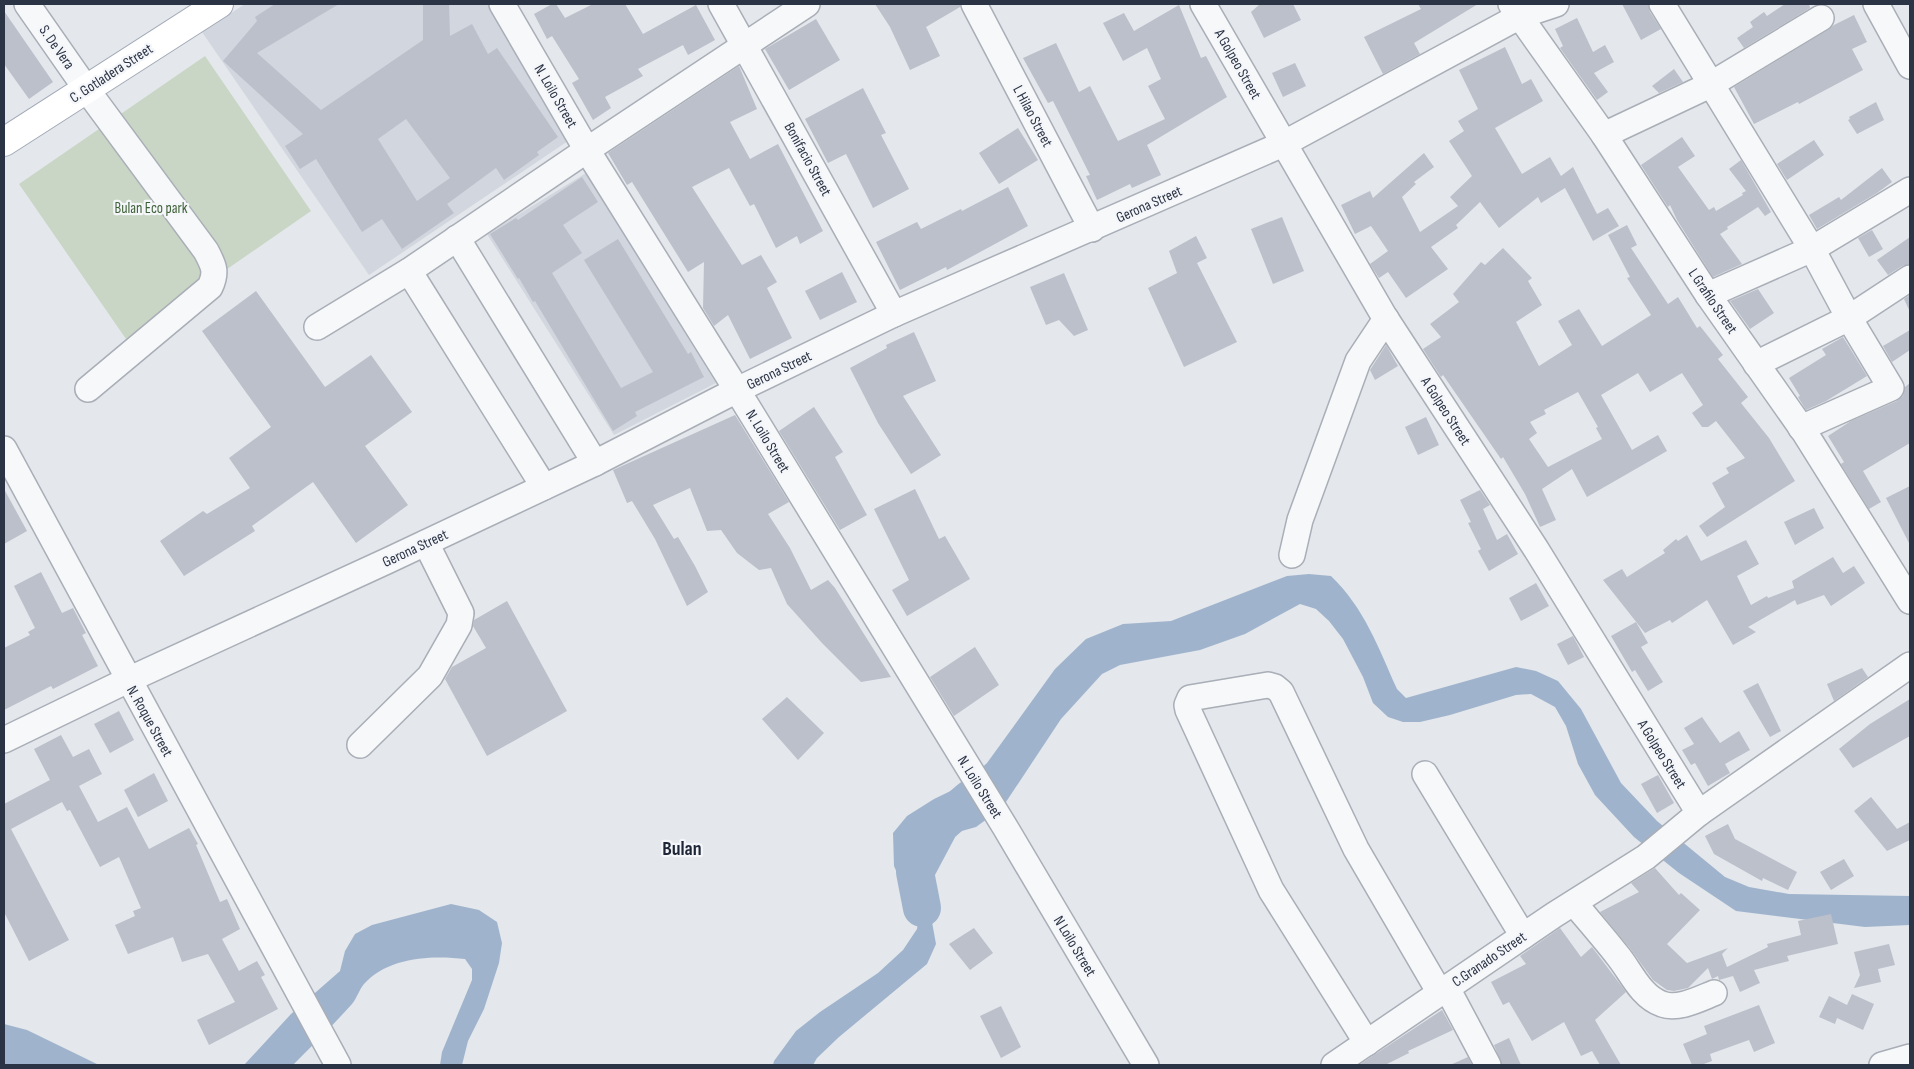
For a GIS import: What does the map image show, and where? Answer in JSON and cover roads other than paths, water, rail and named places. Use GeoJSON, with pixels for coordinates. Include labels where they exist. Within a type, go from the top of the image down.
{"type":"FeatureCollection","features":[{"type":"Feature","properties":{"kind":"main road","name":"C. Gotladera Street"},"geometry":{"type":"LineString","coordinates":[[4,142],[219,4]]}},
{"type":"Feature","properties":{"kind":"street","name":"S. De Vera"},"geometry":{"type":"LineString","coordinates":[[28,4],[87,90],[206,251],[213,265],[215,276],[210,287],[88,388]]}},
{"type":"Feature","properties":{"kind":"street","name":"N. Loilo Street"},"geometry":{"type":"LineString","coordinates":[[502,4],[587,150],[1005,826]]}},
{"type":"Feature","properties":{"kind":"street","name":"Bonifacio Street"},"geometry":{"type":"LineString","coordinates":[[721,4],[894,314]]}},
{"type":"Feature","properties":{"kind":"street"},"geometry":{"type":"LineString","coordinates":[[316,327],[409,271],[743,45],[807,4]]}},
{"type":"Feature","properties":{"kind":"street","name":"L Hilao Street"},"geometry":{"type":"LineString","coordinates":[[974,4],[1092,228]]}},
{"type":"Feature","properties":{"kind":"street","name":"A Golpeo Street"},"geometry":{"type":"LineString","coordinates":[[1203,4],[1386,319],[1536,549],[1699,813]]}},
{"type":"Feature","properties":{"kind":"street","name":"Gerona Street"},"geometry":{"type":"LineString","coordinates":[[4,740],[128,680],[595,463],[737,390],[894,314],[1283,144],[1516,10],[1556,4]]}},
{"type":"Feature","properties":{"kind":"street"},"geometry":{"type":"LineString","coordinates":[[1662,4],[1812,249],[1849,318],[1901,382],[1801,428]]}},
{"type":"Feature","properties":{"kind":"street"},"geometry":{"type":"LineString","coordinates":[[1876,4],[1910,66]]}},
{"type":"Feature","properties":{"kind":"street","name":"L Grafilo Street"},"geometry":{"type":"LineString","coordinates":[[1516,10],[1604,135],[1708,295],[1801,428],[1910,601]]}},
{"type":"Feature","properties":{"kind":"street"},"geometry":{"type":"LineString","coordinates":[[1604,135],[1710,85],[1821,18]]}},
{"type":"Feature","properties":{"kind":"street"},"geometry":{"type":"LineString","coordinates":[[1708,295],[1812,249],[1910,190]]}},
{"type":"Feature","properties":{"kind":"street"},"geometry":{"type":"LineString","coordinates":[[457,238],[595,463]]}},
{"type":"Feature","properties":{"kind":"street"},"geometry":{"type":"LineString","coordinates":[[409,271],[544,487]]}},
{"type":"Feature","properties":{"kind":"street"},"geometry":{"type":"LineString","coordinates":[[1756,364],[1849,318],[1910,278]]}},
{"type":"Feature","properties":{"kind":"street"},"geometry":{"type":"LineString","coordinates":[[1292,555],[1300,520],[1358,360],[1386,319]]}},
{"type":"Feature","properties":{"kind":"street","name":"N. Roque Street"},"geometry":{"type":"LineString","coordinates":[[6,460],[335,1060]]}},
{"type":"Feature","properties":{"kind":"street"},"geometry":{"type":"LineString","coordinates":[[360,745],[430,676],[459,625],[461,613],[426,543]]}},
{"type":"Feature","properties":{"kind":"street","name":"C.Granado Street"},"geometry":{"type":"LineString","coordinates":[[1334,1065],[1523,936],[1646,857],[1699,813],[1910,665]]}},
{"type":"Feature","properties":{"kind":"street"},"geometry":{"type":"LineString","coordinates":[[1368,1043],[1271,890],[1188,710],[1187,705],[1190,698],[1268,685],[1275,687],[1281,692],[1356,849],[1488,1065]]}},
{"type":"Feature","properties":{"kind":"street"},"geometry":{"type":"LineString","coordinates":[[1425,774],[1523,936]]}},
{"type":"Feature","properties":{"kind":"street","name":"N Loilo Street"},"geometry":{"type":"LineString","coordinates":[[1005,826],[1146,1065]]}},
{"type":"Feature","properties":{"kind":"street"},"geometry":{"type":"LineString","coordinates":[[1574,903],[1620,958],[1639,986],[1654,1000],[1662,1005],[1673,1006],[1714,993]]}},
{"type":"Feature","properties":{"kind":"water"},"geometry":{"type":"Polygon","coordinates":[[[1309,574],[1331,576],[1343,589],[1362,615],[1377,643],[1397,689],[1406,698],[1516,667],[1536,671],[1558,681],[1581,709],[1621,783],[1657,821],[1725,877],[1749,887],[1789,894],[1910,896],[1910,925],[1865,927],[1736,911],[1679,873],[1634,837],[1595,795],[1578,764],[1566,726],[1555,707],[1531,694],[1516,695],[1420,722],[1403,722],[1388,717],[1373,703],[1363,677],[1343,639],[1329,621],[1316,609],[1300,604],[1245,634],[1200,650],[1120,665],[1102,674],[1061,719],[1002,808],[976,827],[951,834],[929,836],[918,845],[936,944],[927,964],[839,1037],[817,1058],[813,1065],[773,1065],[796,1031],[820,1012],[878,973],[903,950],[917,929],[919,915],[908,898],[894,866],[893,833],[907,816],[934,799],[963,785],[987,763],[1055,669],[1086,639],[1123,624],[1171,621],[1287,576],[1309,574]]]}},
{"type":"Feature","properties":{"kind":"water"},"geometry":{"type":"Polygon","coordinates":[[[451,904],[479,910],[497,922],[502,943],[499,963],[484,1009],[468,1041],[462,1065],[440,1065],[442,1052],[472,980],[472,969],[465,959],[439,957],[398,963],[374,975],[364,984],[352,1004],[293,1065],[244,1065],[291,1014],[340,971],[345,951],[355,934],[372,925],[451,904]]]}},
{"type":"Feature","properties":{"kind":"water"},"geometry":{"type":"Polygon","coordinates":[[[4,1024],[27,1030],[99,1065],[4,1065],[4,1024]]]}},
{"type":"Feature","properties":{"kind":"waterway"},"geometry":{"type":"LineString","coordinates":[[922,908],[915,872],[940,825],[970,799]]}},
{"type":"Feature","properties":{"kind":"district","name":"Bulan"},"geometry":{"type":"Point","coordinates":[682,848]}},
{"type":"Feature","properties":{"kind":"park label","name":"Bulan Eco park"},"geometry":{"type":"Point","coordinates":[151,208]}}]}
